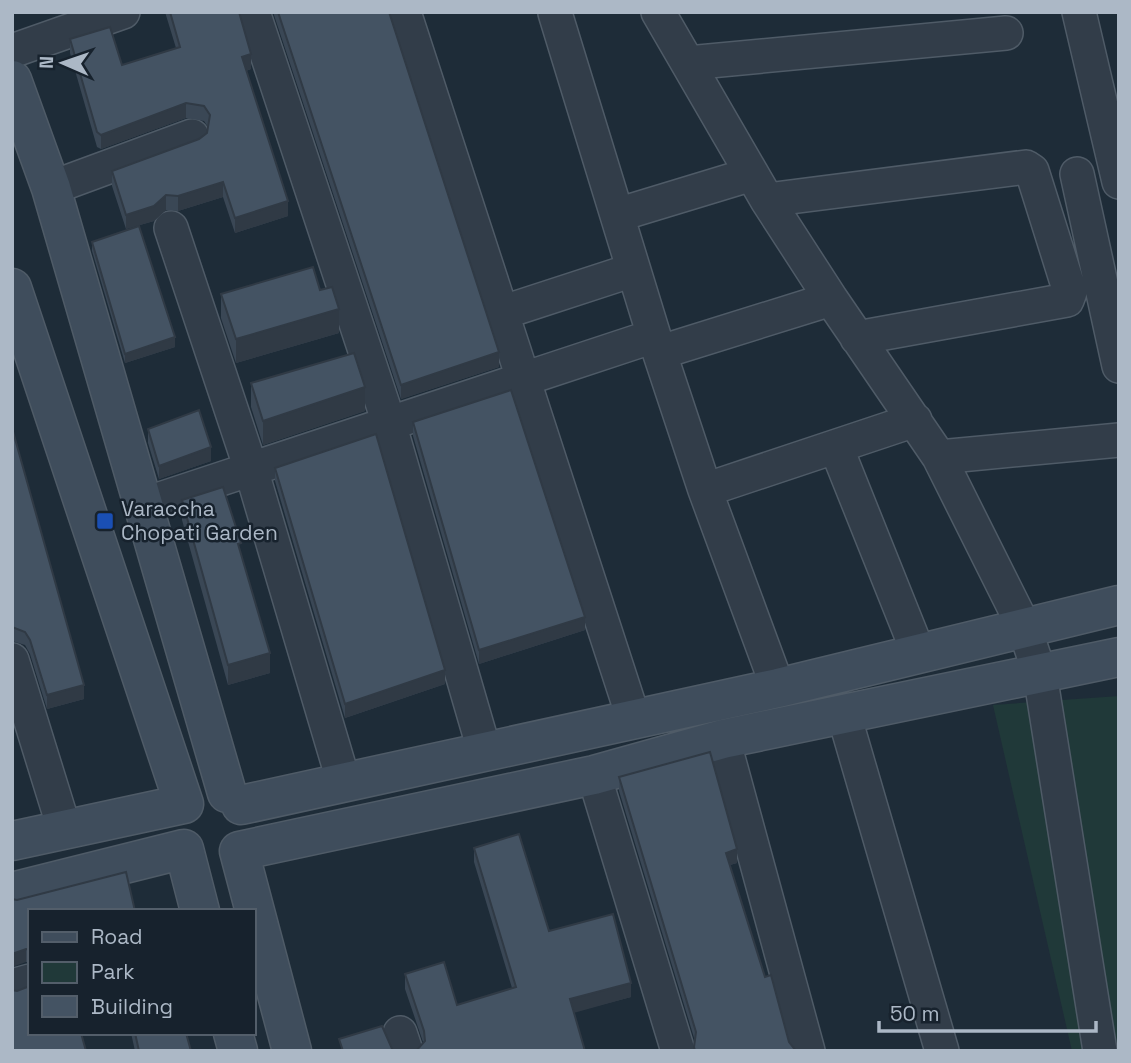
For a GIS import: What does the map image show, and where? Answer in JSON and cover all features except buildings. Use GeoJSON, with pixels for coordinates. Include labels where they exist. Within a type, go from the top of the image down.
{"type":"FeatureCollection","features":[{"type":"Feature","properties":{"kind":"street"},"geometry":{"type":"LineString","coordinates":[[12,51],[124,12]]}},
{"type":"Feature","properties":{"kind":"street"},"geometry":{"type":"LineString","coordinates":[[253,12],[389,424],[485,752]]}},
{"type":"Feature","properties":{"kind":"street"},"geometry":{"type":"LineString","coordinates":[[404,12],[634,720]]}},
{"type":"Feature","properties":{"kind":"street"},"geometry":{"type":"LineString","coordinates":[[658,12],[760,187],[856,338],[939,457],[1024,627],[1040,674],[1100,1051]]}},
{"type":"Feature","properties":{"kind":"street"},"geometry":{"type":"LineString","coordinates":[[1079,12],[1119,183]]}},
{"type":"Feature","properties":{"kind":"street"},"geometry":{"type":"LineString","coordinates":[[555,13],[705,490],[778,688]]}},
{"type":"Feature","properties":{"kind":"street"},"geometry":{"type":"LineString","coordinates":[[688,63],[1006,33]]}},
{"type":"Feature","properties":{"kind":"street"},"geometry":{"type":"LineString","coordinates":[[12,80],[51,188],[234,799],[248,820],[248,832],[239,851],[254,909]]}},
{"type":"Feature","properties":{"kind":"street"},"geometry":{"type":"LineString","coordinates":[[51,188],[192,136]]}},
{"type":"Feature","properties":{"kind":"street"},"geometry":{"type":"LineString","coordinates":[[617,215],[760,187],[1026,167],[1030,169],[1070,292],[1068,300],[856,338]]}},
{"type":"Feature","properties":{"kind":"street"},"geometry":{"type":"LineString","coordinates":[[1077,174],[1119,366]]}},
{"type":"Feature","properties":{"kind":"street"},"geometry":{"type":"LineString","coordinates":[[172,228],[251,470],[344,783]]}},
{"type":"Feature","properties":{"kind":"street"},"geometry":{"type":"LineString","coordinates":[[501,313],[634,270]]}},
{"type":"Feature","properties":{"kind":"street"},"geometry":{"type":"LineString","coordinates":[[12,288],[184,804],[177,826],[199,909]]}},
{"type":"Feature","properties":{"kind":"street"},"geometry":{"type":"LineString","coordinates":[[145,505],[523,379],[831,299]]}},
{"type":"Feature","properties":{"kind":"street"},"geometry":{"type":"LineString","coordinates":[[705,490],[915,420]]}},
{"type":"Feature","properties":{"kind":"street"},"geometry":{"type":"LineString","coordinates":[[939,457],[1119,440]]}},
{"type":"Feature","properties":{"kind":"street"},"geometry":{"type":"LineString","coordinates":[[836,447],[918,652]]}},
{"type":"Feature","properties":{"kind":"street"},"geometry":{"type":"LineString","coordinates":[[12,841],[184,804],[204,792],[234,799],[344,783],[778,688],[1119,605]]}},
{"type":"Feature","properties":{"kind":"street"},"geometry":{"type":"LineString","coordinates":[[12,892],[184,849],[204,862],[216,863],[227,860],[239,851],[594,775],[723,739],[1119,657]]}},
{"type":"Feature","properties":{"kind":"street"},"geometry":{"type":"LineString","coordinates":[[12,660],[64,828]]}},
{"type":"Feature","properties":{"kind":"street"},"geometry":{"type":"LineString","coordinates":[[844,715],[943,1051]]}},
{"type":"Feature","properties":{"kind":"street"},"geometry":{"type":"LineString","coordinates":[[723,739],[808,1051]]}},
{"type":"Feature","properties":{"kind":"street"},"geometry":{"type":"LineString","coordinates":[[594,775],[678,1051]]}},
{"type":"Feature","properties":{"kind":"street"},"geometry":{"type":"LineString","coordinates":[[256,915],[292,1051]]}},
{"type":"Feature","properties":{"kind":"green space"},"geometry":{"type":"Polygon","coordinates":[[[1119,696],[1119,1051],[1072,1051],[993,705],[1119,696]]]}},
{"type":"Feature","properties":{"kind":"place","name":"Varaccha Chopati Garden"},"geometry":{"type":"Point","coordinates":[105,521]}}]}
